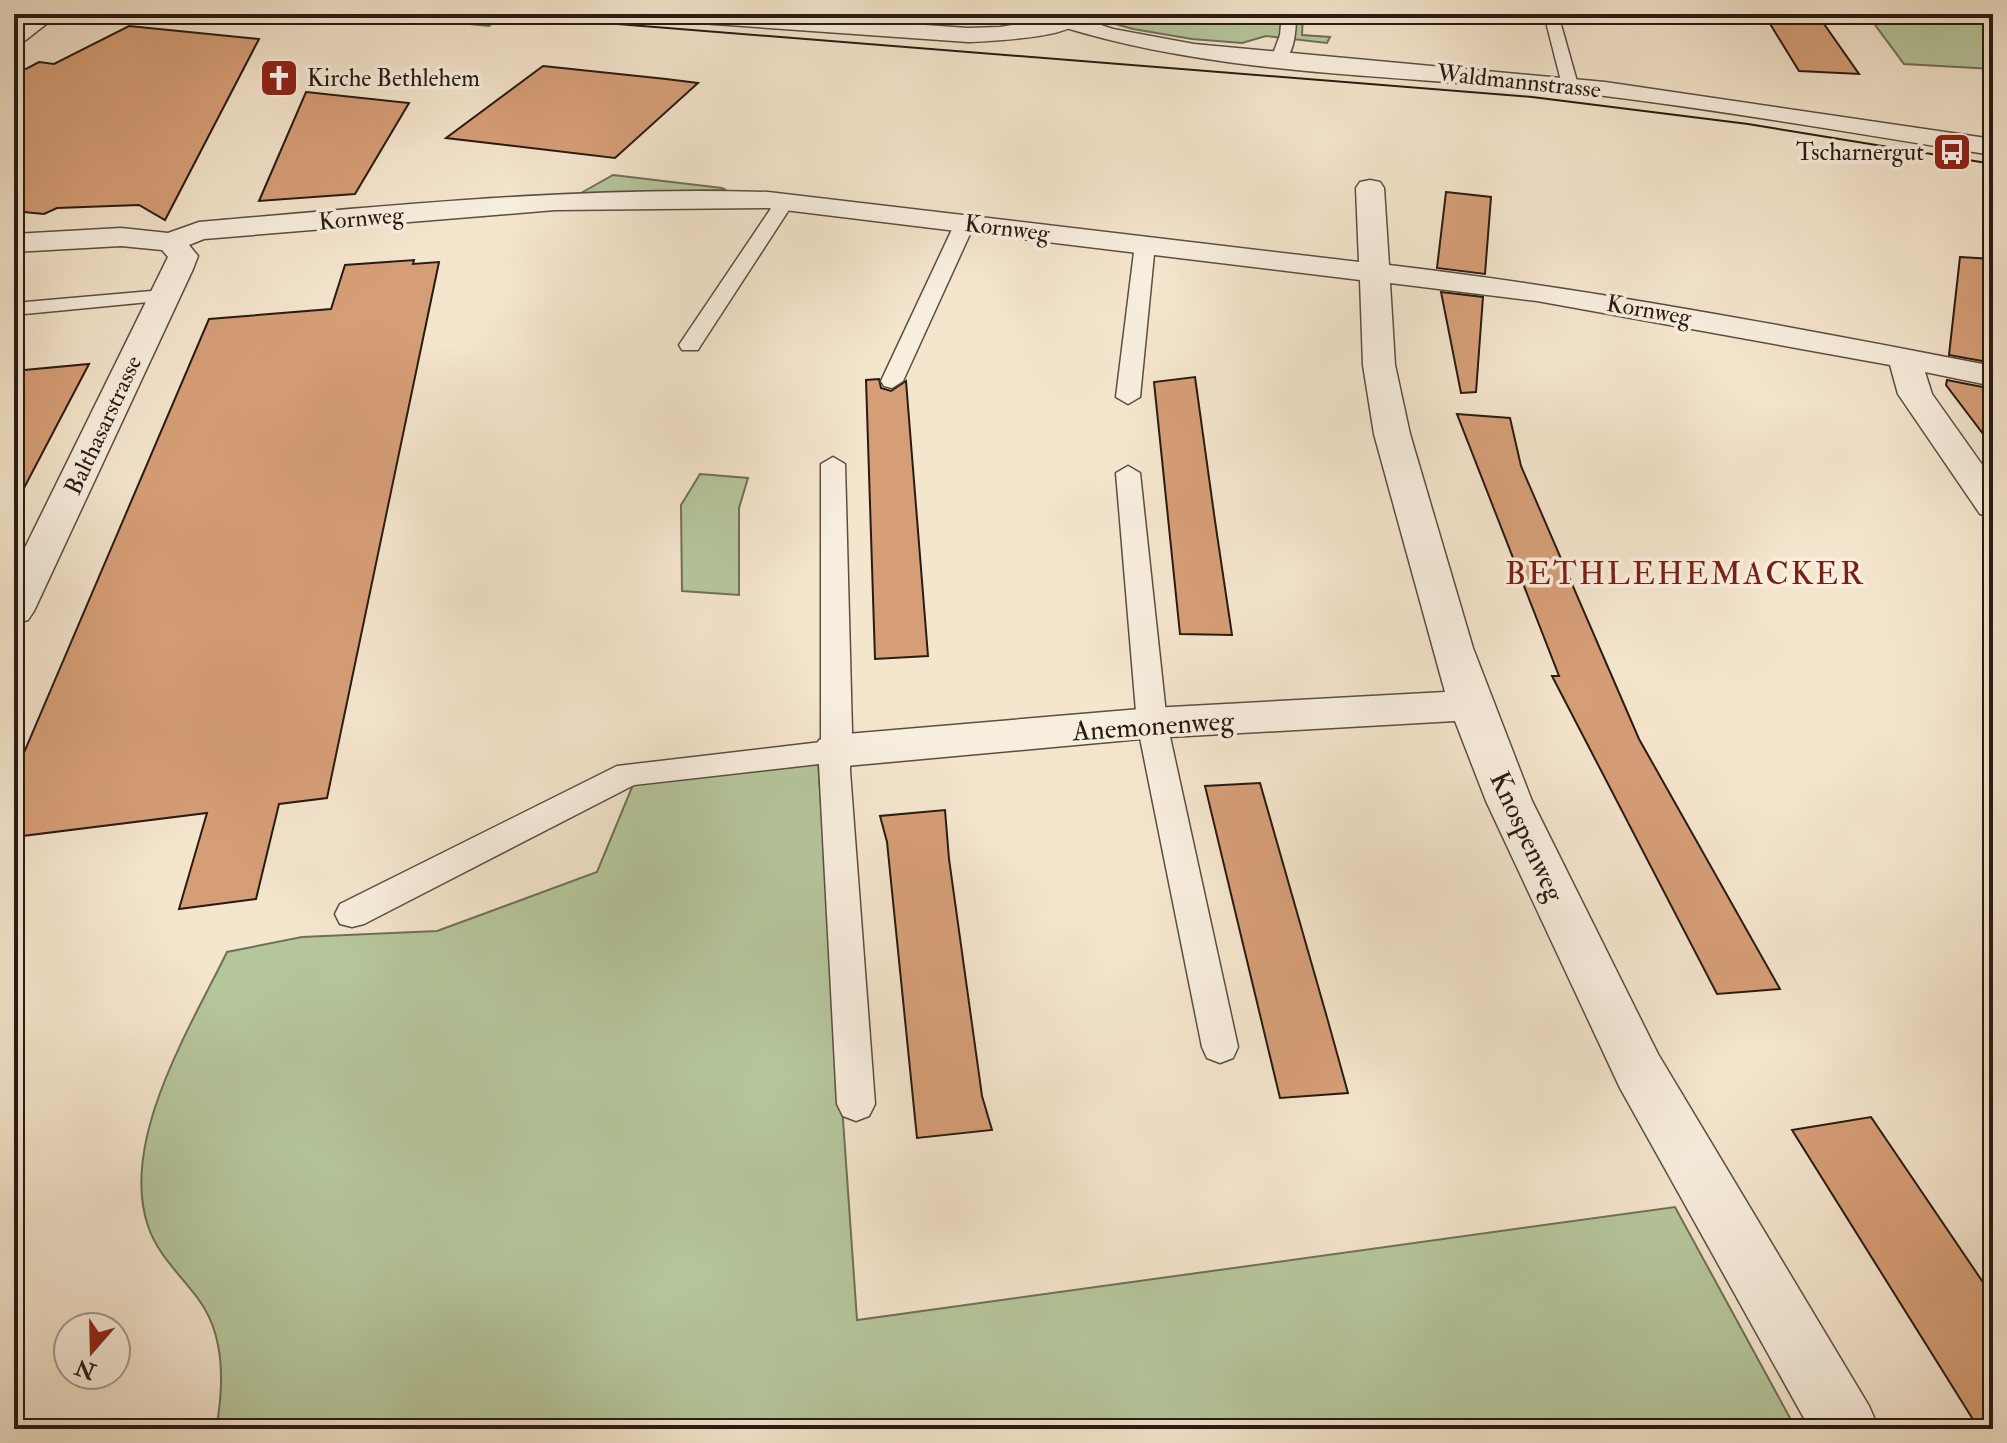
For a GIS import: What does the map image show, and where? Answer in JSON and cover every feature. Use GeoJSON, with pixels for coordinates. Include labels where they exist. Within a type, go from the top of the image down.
{"type":"FeatureCollection","features":[{"type":"Feature","properties":{"kind":"street"},"geometry":{"type":"LineString","coordinates":[[14,38],[48,14]]}},
{"type":"Feature","properties":{"kind":"street"},"geometry":{"type":"LineString","coordinates":[[672,14],[968,35],[1000,34],[1056,18]]}},
{"type":"Feature","properties":{"kind":"street","name":"Waldmannstrasse"},"geometry":{"type":"LineString","coordinates":[[1056,18],[1156,45],[1570,85],[1726,104],[1993,147]]}},
{"type":"Feature","properties":{"kind":"street","name":"Knospenweg"},"geometry":{"type":"LineString","coordinates":[[1370,188],[1379,365],[1392,434],[1471,705],[1509,801],[1639,1071],[1846,1429]]}},
{"type":"Feature","properties":{"kind":"street","name":"Kornweg"},"geometry":{"type":"LineString","coordinates":[[14,243],[121,237],[171,242],[199,231],[567,202],[677,198],[785,202],[1372,271],[1603,302],[1993,376]]}},
{"type":"Feature","properties":{"kind":"street","name":"Balthasarstrasse"},"geometry":{"type":"LineString","coordinates":[[14,611],[183,256],[171,242]]}},
{"type":"Feature","properties":{"kind":"street"},"geometry":{"type":"LineString","coordinates":[[1904,358],[1915,394],[1993,506]]}},
{"type":"Feature","properties":{"kind":"street","name":"Anemonenweg"},"geometry":{"type":"LineString","coordinates":[[835,751],[1152,723],[1471,705]]}},
{"type":"Feature","properties":{"kind":"lane"},"geometry":{"type":"LineString","coordinates":[[1279,59],[1288,35],[1289,14]]}},
{"type":"Feature","properties":{"kind":"lane"},"geometry":{"type":"LineString","coordinates":[[1551,14],[1570,85]]}},
{"type":"Feature","properties":{"kind":"lane"},"geometry":{"type":"LineString","coordinates":[[690,345],[785,202]]}},
{"type":"Feature","properties":{"kind":"lane"},"geometry":{"type":"LineString","coordinates":[[892,381],[965,223]]}},
{"type":"Feature","properties":{"kind":"lane"},"geometry":{"type":"LineString","coordinates":[[1128,397],[1145,244]]}},
{"type":"Feature","properties":{"kind":"lane"},"geometry":{"type":"LineString","coordinates":[[14,309],[159,307]]}},
{"type":"Feature","properties":{"kind":"lane"},"geometry":{"type":"LineString","coordinates":[[14,329],[159,307]]}},
{"type":"Feature","properties":{"kind":"lane"},"geometry":{"type":"LineString","coordinates":[[833,464],[835,751],[856,1104]]}},
{"type":"Feature","properties":{"kind":"lane"},"geometry":{"type":"LineString","coordinates":[[1128,473],[1152,723],[1220,1047]]}},
{"type":"Feature","properties":{"kind":"lane"},"geometry":{"type":"LineString","coordinates":[[352,914],[628,774],[835,751]]}},
{"type":"Feature","properties":{"kind":"green space"},"geometry":{"type":"Polygon","coordinates":[[[1080,14],[1303,14],[1302,35],[1330,37],[1327,43],[1266,36],[1242,43],[1192,39],[1133,29],[1080,14]]]}},
{"type":"Feature","properties":{"kind":"green space"},"geometry":{"type":"Polygon","coordinates":[[[1867,14],[1993,14],[1993,69],[1904,64],[1867,14]]]}},
{"type":"Feature","properties":{"kind":"green space"},"geometry":{"type":"Polygon","coordinates":[[[389,16],[500,18],[489,26],[389,16]]]}},
{"type":"Feature","properties":{"kind":"green space"},"geometry":{"type":"Polygon","coordinates":[[[613,175],[722,188],[726,190],[581,193],[613,175]]]}},
{"type":"Feature","properties":{"kind":"green space"},"geometry":{"type":"Polygon","coordinates":[[[700,474],[748,478],[739,508],[739,595],[682,591],[681,505],[700,474]]]}},
{"type":"Feature","properties":{"kind":"green space"},"geometry":{"type":"Polygon","coordinates":[[[818,761],[857,1320],[1675,1207],[1796,1429],[216,1429],[221,1396],[221,1362],[214,1330],[199,1300],[152,1237],[142,1193],[143,1158],[163,1085],[227,952],[302,937],[437,931],[597,872],[635,780],[818,761]]]}},
{"type":"Feature","properties":{"kind":"building"},"geometry":{"type":"Polygon","coordinates":[[[1764,14],[1817,14],[1859,74],[1799,71],[1764,14]]]}},
{"type":"Feature","properties":{"kind":"building"},"geometry":{"type":"Polygon","coordinates":[[[129,26],[259,39],[165,220],[139,205],[57,208],[44,214],[14,211],[14,75],[39,62],[54,64],[129,26]]]}},
{"type":"Feature","properties":{"kind":"building"},"geometry":{"type":"Polygon","coordinates":[[[543,66],[698,83],[615,158],[446,138],[543,66]]]}},
{"type":"Feature","properties":{"kind":"building"},"geometry":{"type":"Polygon","coordinates":[[[306,92],[409,103],[355,194],[259,201],[306,92]]]}},
{"type":"Feature","properties":{"kind":"building"},"geometry":{"type":"Polygon","coordinates":[[[1446,192],[1491,197],[1485,274],[1437,268],[1446,192]]]}},
{"type":"Feature","properties":{"kind":"building"},"geometry":{"type":"Polygon","coordinates":[[[1960,257],[1993,259],[1993,363],[1949,355],[1960,257]]]}},
{"type":"Feature","properties":{"kind":"building"},"geometry":{"type":"Polygon","coordinates":[[[414,260],[413,264],[439,262],[327,798],[279,804],[256,899],[179,909],[207,813],[14,837],[14,776],[209,319],[331,309],[345,265],[414,260]]]}},
{"type":"Feature","properties":{"kind":"building"},"geometry":{"type":"Polygon","coordinates":[[[1441,292],[1483,297],[1476,392],[1461,393],[1441,292]]]}},
{"type":"Feature","properties":{"kind":"building"},"geometry":{"type":"Polygon","coordinates":[[[89,364],[14,507],[14,371],[89,364]]]}},
{"type":"Feature","properties":{"kind":"building"},"geometry":{"type":"Polygon","coordinates":[[[1195,377],[1232,635],[1180,634],[1154,382],[1195,377]]]}},
{"type":"Feature","properties":{"kind":"building"},"geometry":{"type":"Polygon","coordinates":[[[879,379],[881,388],[891,391],[906,381],[928,656],[875,659],[866,380],[879,379]]]}},
{"type":"Feature","properties":{"kind":"building"},"geometry":{"type":"Polygon","coordinates":[[[1947,380],[1993,389],[1993,447],[1946,385],[1947,380]]]}},
{"type":"Feature","properties":{"kind":"building"},"geometry":{"type":"Polygon","coordinates":[[[1457,414],[1510,418],[1521,466],[1639,739],[1780,989],[1717,994],[1552,676],[1559,676],[1457,414]]]}},
{"type":"Feature","properties":{"kind":"building"},"geometry":{"type":"Polygon","coordinates":[[[1260,783],[1348,1093],[1280,1098],[1205,786],[1260,783]]]}},
{"type":"Feature","properties":{"kind":"building"},"geometry":{"type":"Polygon","coordinates":[[[945,810],[982,1096],[992,1130],[917,1138],[887,842],[880,816],[945,810]]]}},
{"type":"Feature","properties":{"kind":"building"},"geometry":{"type":"Polygon","coordinates":[[[1871,1117],[1993,1297],[1993,1429],[1979,1429],[1792,1130],[1871,1117]]]}},
{"type":"Feature","properties":{"kind":"tram line"},"geometry":{"type":"LineString","coordinates":[[492,14],[1532,97],[1748,124],[1993,164]]}},
{"type":"Feature","properties":{"kind":"place","name":"Kirche Bethlehem"},"geometry":{"type":"Point","coordinates":[279,78]}},
{"type":"Feature","properties":{"kind":"place","name":"Tscharnergut"},"geometry":{"type":"Point","coordinates":[1952,152]}},
{"type":"Feature","properties":{"kind":"district","name":"BETHLEHEMACKER"},"geometry":{"type":"Point","coordinates":[1685,573]}}]}
